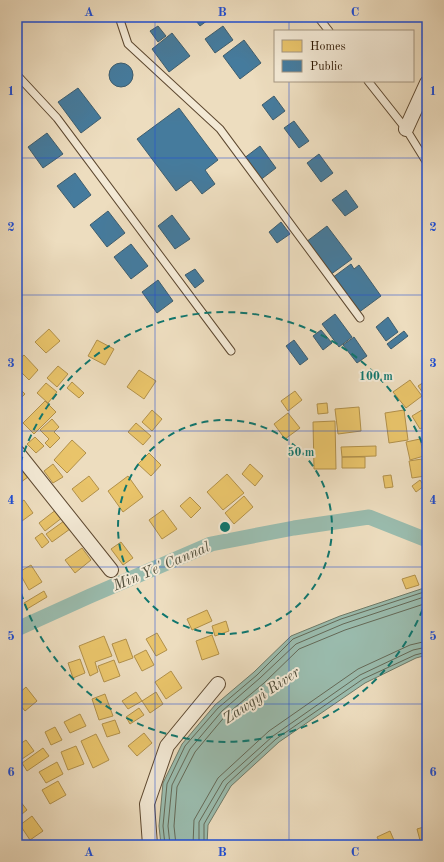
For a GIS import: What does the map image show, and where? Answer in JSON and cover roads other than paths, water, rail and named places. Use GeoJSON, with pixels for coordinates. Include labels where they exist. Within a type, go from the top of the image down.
{"type":"FeatureCollection","features":[{"type":"Feature","properties":{"kind":"street"},"geometry":{"type":"LineString","coordinates":[[406,129],[427,83]]}},
{"type":"Feature","properties":{"kind":"street"},"geometry":{"type":"LineString","coordinates":[[17,452],[111,570]]}},
{"type":"Feature","properties":{"kind":"street"},"geometry":{"type":"LineString","coordinates":[[150,845],[147,804],[167,746],[218,684]]}},
{"type":"Feature","properties":{"kind":"lane"},"geometry":{"type":"LineString","coordinates":[[119,17],[128,44],[220,130],[360,318]]}},
{"type":"Feature","properties":{"kind":"lane"},"geometry":{"type":"LineString","coordinates":[[318,17],[328,30]]}},
{"type":"Feature","properties":{"kind":"lane"},"geometry":{"type":"LineString","coordinates":[[17,74],[57,118],[231,351]]}},
{"type":"Feature","properties":{"kind":"lane"},"geometry":{"type":"LineString","coordinates":[[369,82],[406,129],[427,163]]}},
{"type":"Feature","properties":{"kind":"water","name":"Zawgyi River"},"geometry":{"type":"Polygon","coordinates":[[[427,587],[427,655],[416,658],[365,683],[279,742],[231,786],[208,825],[207,845],[161,845],[159,826],[163,783],[182,744],[215,705],[254,672],[291,636],[340,616],[427,587]]]}},
{"type":"Feature","properties":{"kind":"waterway","name":"Min Ye' Cannal"},"geometry":{"type":"LineString","coordinates":[[17,629],[211,544],[294,528],[369,517],[427,540]]}}]}
